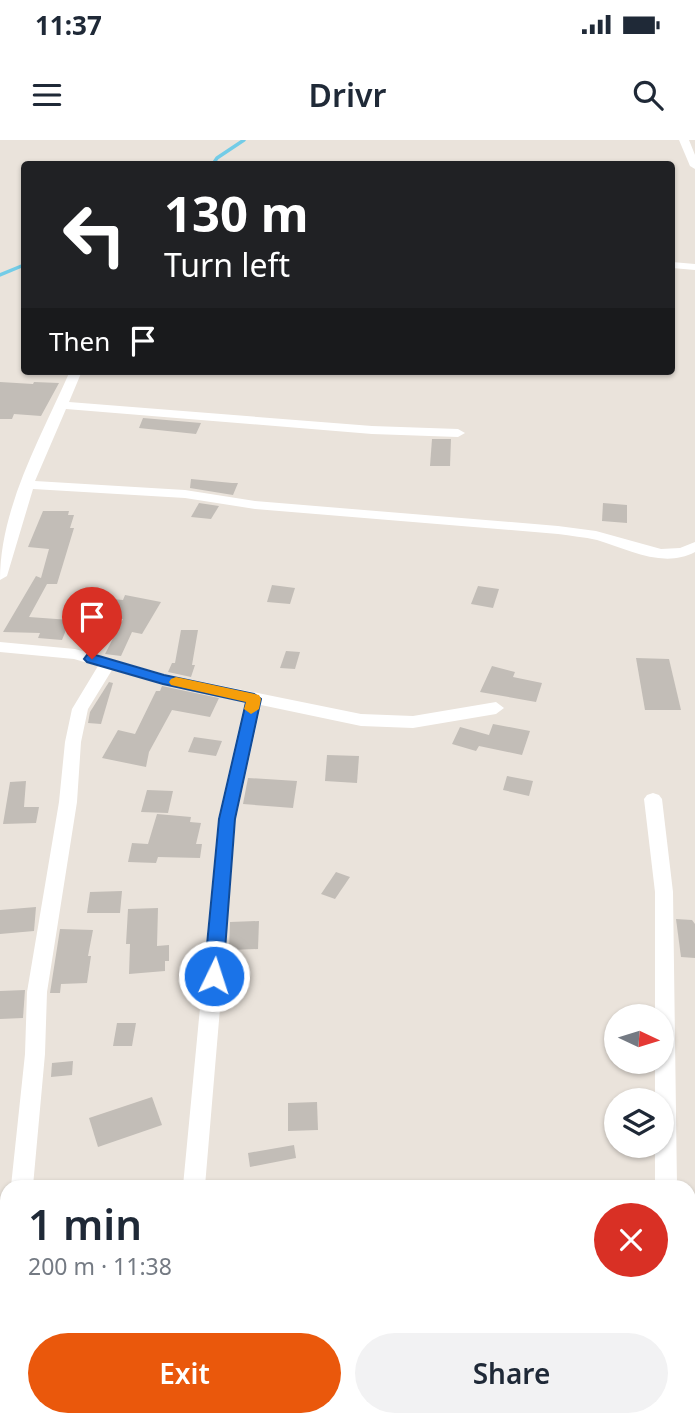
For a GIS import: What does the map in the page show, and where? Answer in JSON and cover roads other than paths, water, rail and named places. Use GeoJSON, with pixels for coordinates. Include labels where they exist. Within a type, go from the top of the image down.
{"type":"FeatureCollection","features":[{"type":"Feature","properties":{"kind":"street"},"geometry":{"type":"LineString","coordinates":[[684,140],[695,166]]}},
{"type":"Feature","properties":{"kind":"street"},"geometry":{"type":"LineString","coordinates":[[675,265],[695,267]]}},
{"type":"Feature","properties":{"kind":"street"},"geometry":{"type":"LineString","coordinates":[[0,576],[27,485],[74,375]]}},
{"type":"Feature","properties":{"kind":"street"},"geometry":{"type":"LineString","coordinates":[[63,405],[372,430],[458,433]]}},
{"type":"Feature","properties":{"kind":"street"},"geometry":{"type":"LineString","coordinates":[[27,485],[185,494],[255,505],[558,530],[594,535],[661,553],[683,553],[695,546]]}},
{"type":"Feature","properties":{"kind":"street"},"geometry":{"type":"LineString","coordinates":[[0,648],[75,654],[254,699],[361,720],[413,722],[496,708]]}},
{"type":"Feature","properties":{"kind":"street"},"geometry":{"type":"LineString","coordinates":[[23,1180],[35,1054],[37,992],[68,802],[73,742],[80,709],[107,664]]}},
{"type":"Feature","properties":{"kind":"street"},"geometry":{"type":"LineString","coordinates":[[195,1180],[227,819],[254,699]]}},
{"type":"Feature","properties":{"kind":"street"},"geometry":{"type":"LineString","coordinates":[[653,799],[664,892],[666,1180]]}},
{"type":"Feature","properties":{"kind":"waterway"},"geometry":{"type":"LineString","coordinates":[[215,161],[244,140]]}},
{"type":"Feature","properties":{"kind":"waterway"},"geometry":{"type":"LineString","coordinates":[[0,275],[21,266]]}}]}
